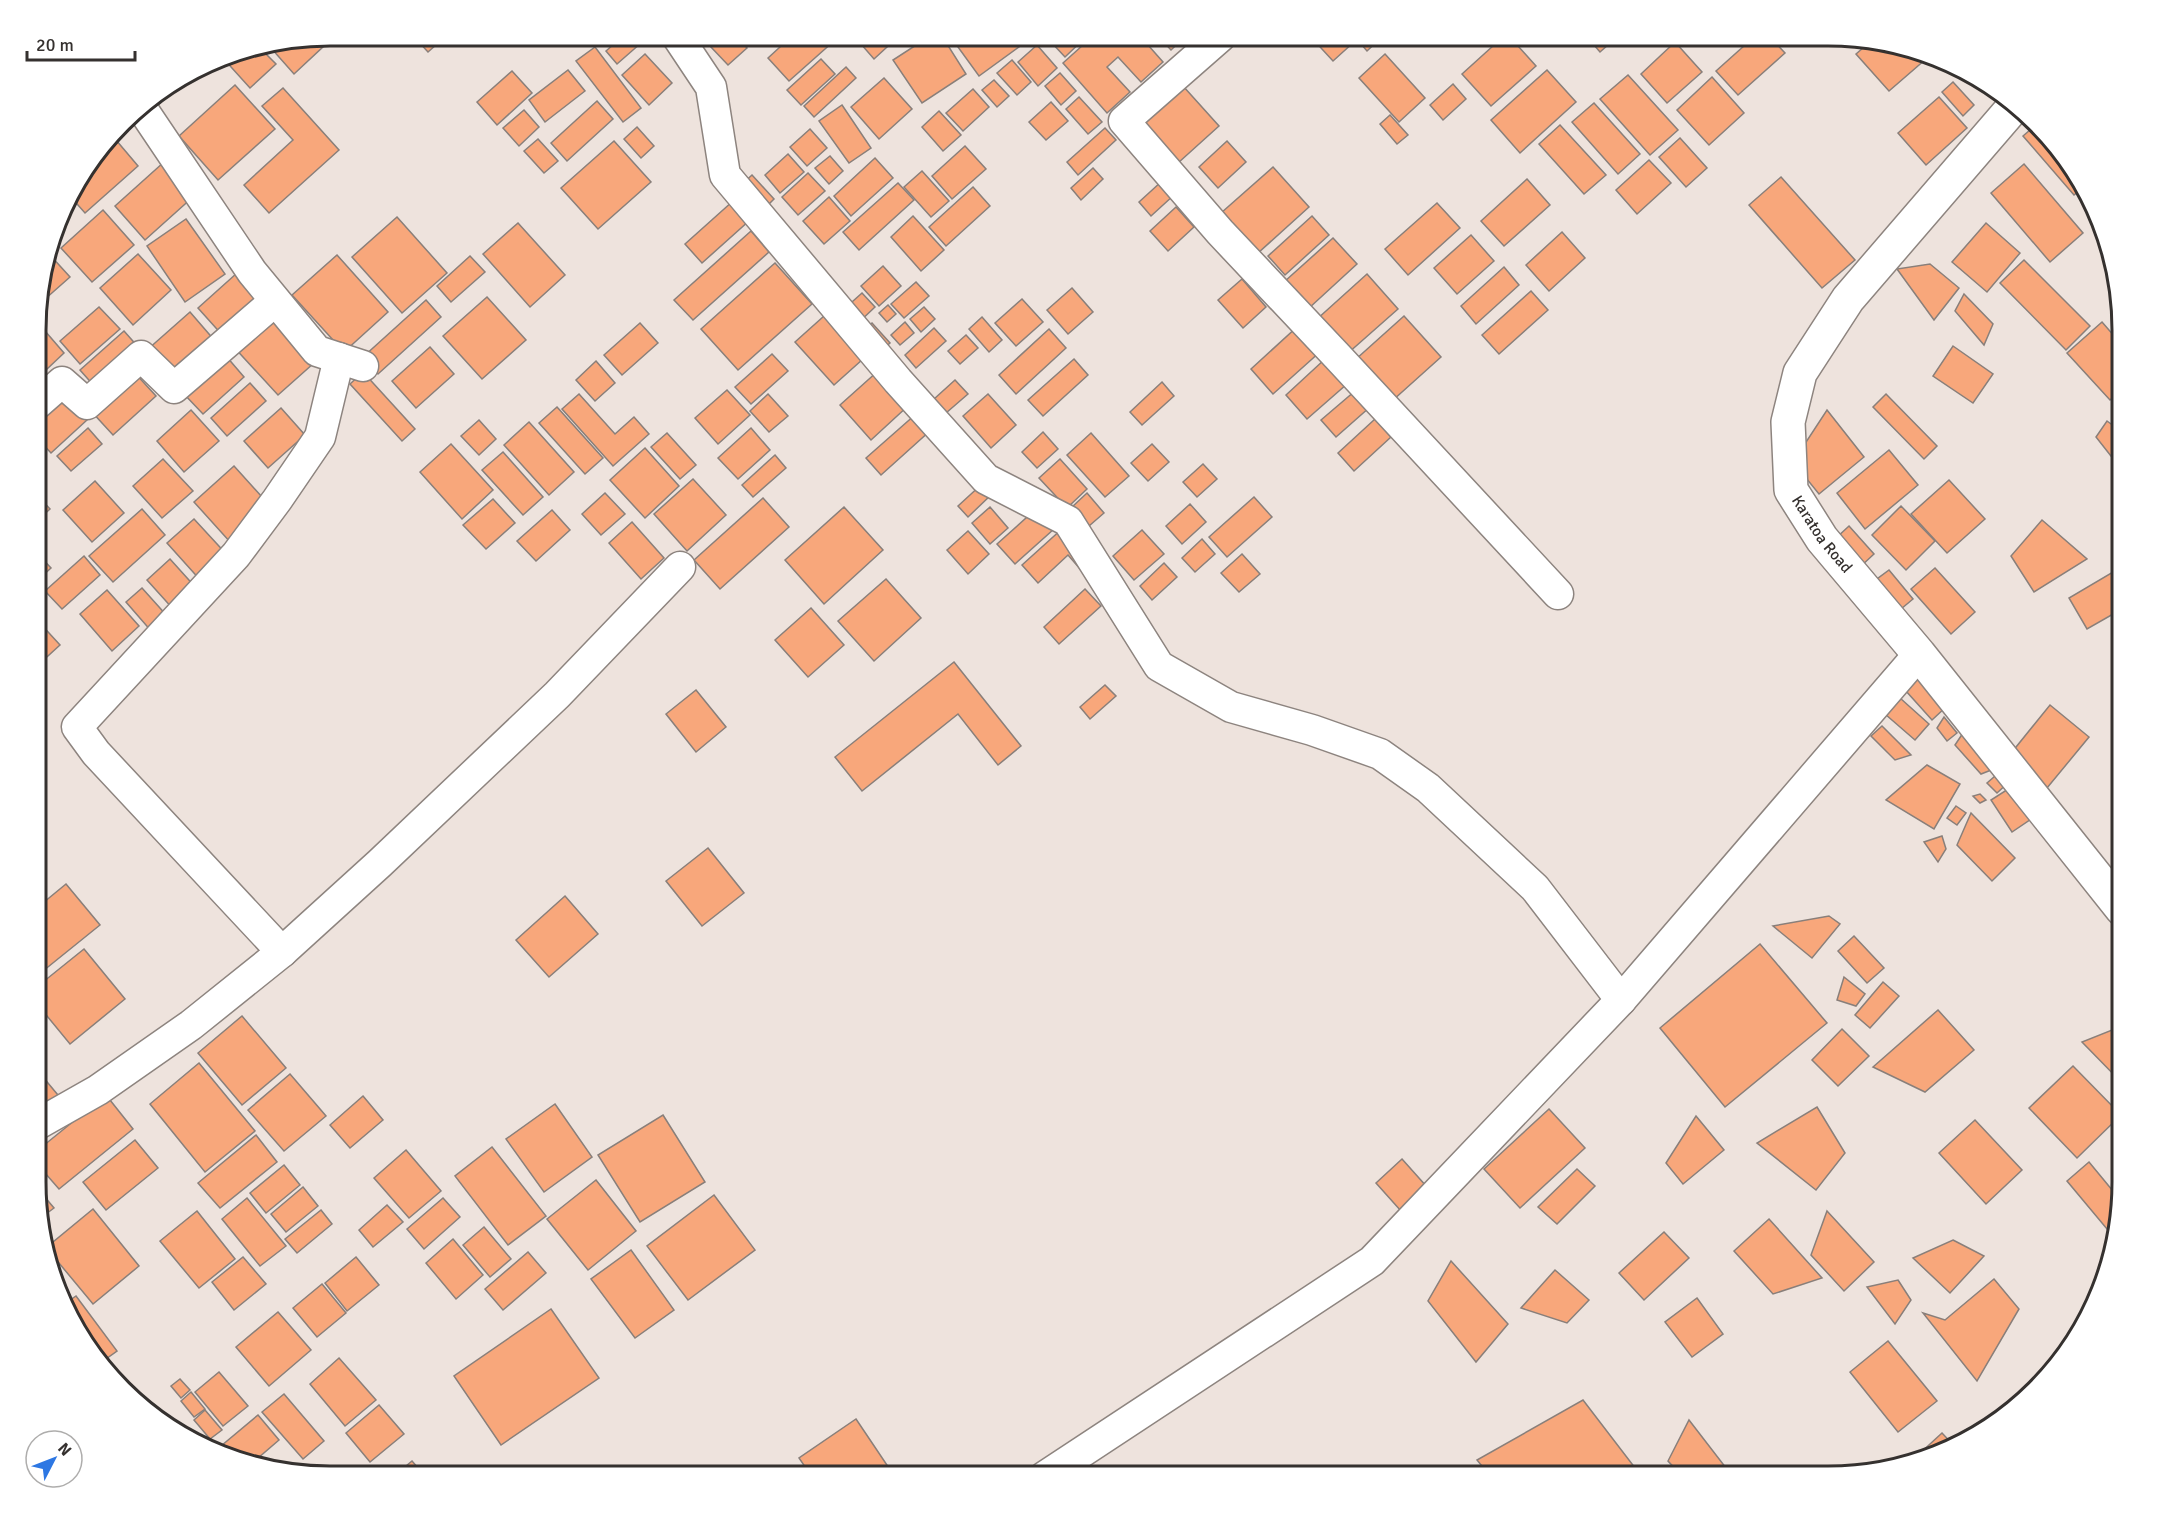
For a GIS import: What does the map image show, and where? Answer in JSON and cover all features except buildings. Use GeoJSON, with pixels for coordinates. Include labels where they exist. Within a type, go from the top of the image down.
{"type":"FeatureCollection","features":[{"type":"Feature","properties":{"kind":"street"},"geometry":{"type":"LineString","coordinates":[[684,46],[711,87],[725,176],[898,381],[986,479],[1068,521],[1159,666],[1232,707],[1312,730],[1380,754],[1428,788],[1535,888],[1621,1000]]}},
{"type":"Feature","properties":{"kind":"street"},"geometry":{"type":"LineString","coordinates":[[1210,46],[1124,121],[1220,232],[1558,594]]}},
{"type":"Feature","properties":{"kind":"street","name":"Karatoa Road"},"geometry":{"type":"LineString","coordinates":[[2009,112],[1848,299],[1800,374],[1788,422],[1791,490],[1822,539],[1919,654],[2112,896]]}},
{"type":"Feature","properties":{"kind":"street"},"geometry":{"type":"LineString","coordinates":[[146,114],[252,272],[275,301],[317,351],[351,362],[320,437],[236,555],[77,727],[96,753],[282,952]]}},
{"type":"Feature","properties":{"kind":"street"},"geometry":{"type":"LineString","coordinates":[[46,397],[62,382],[87,404],[141,356],[174,388],[275,301]]}},
{"type":"Feature","properties":{"kind":"street"},"geometry":{"type":"LineString","coordinates":[[46,1120],[98,1090],[191,1025],[282,952],[380,863],[557,695],[680,567]]}},
{"type":"Feature","properties":{"kind":"street"},"geometry":{"type":"LineString","coordinates":[[1061,1466],[1372,1261],[1621,1000],[1919,654]]}}]}
